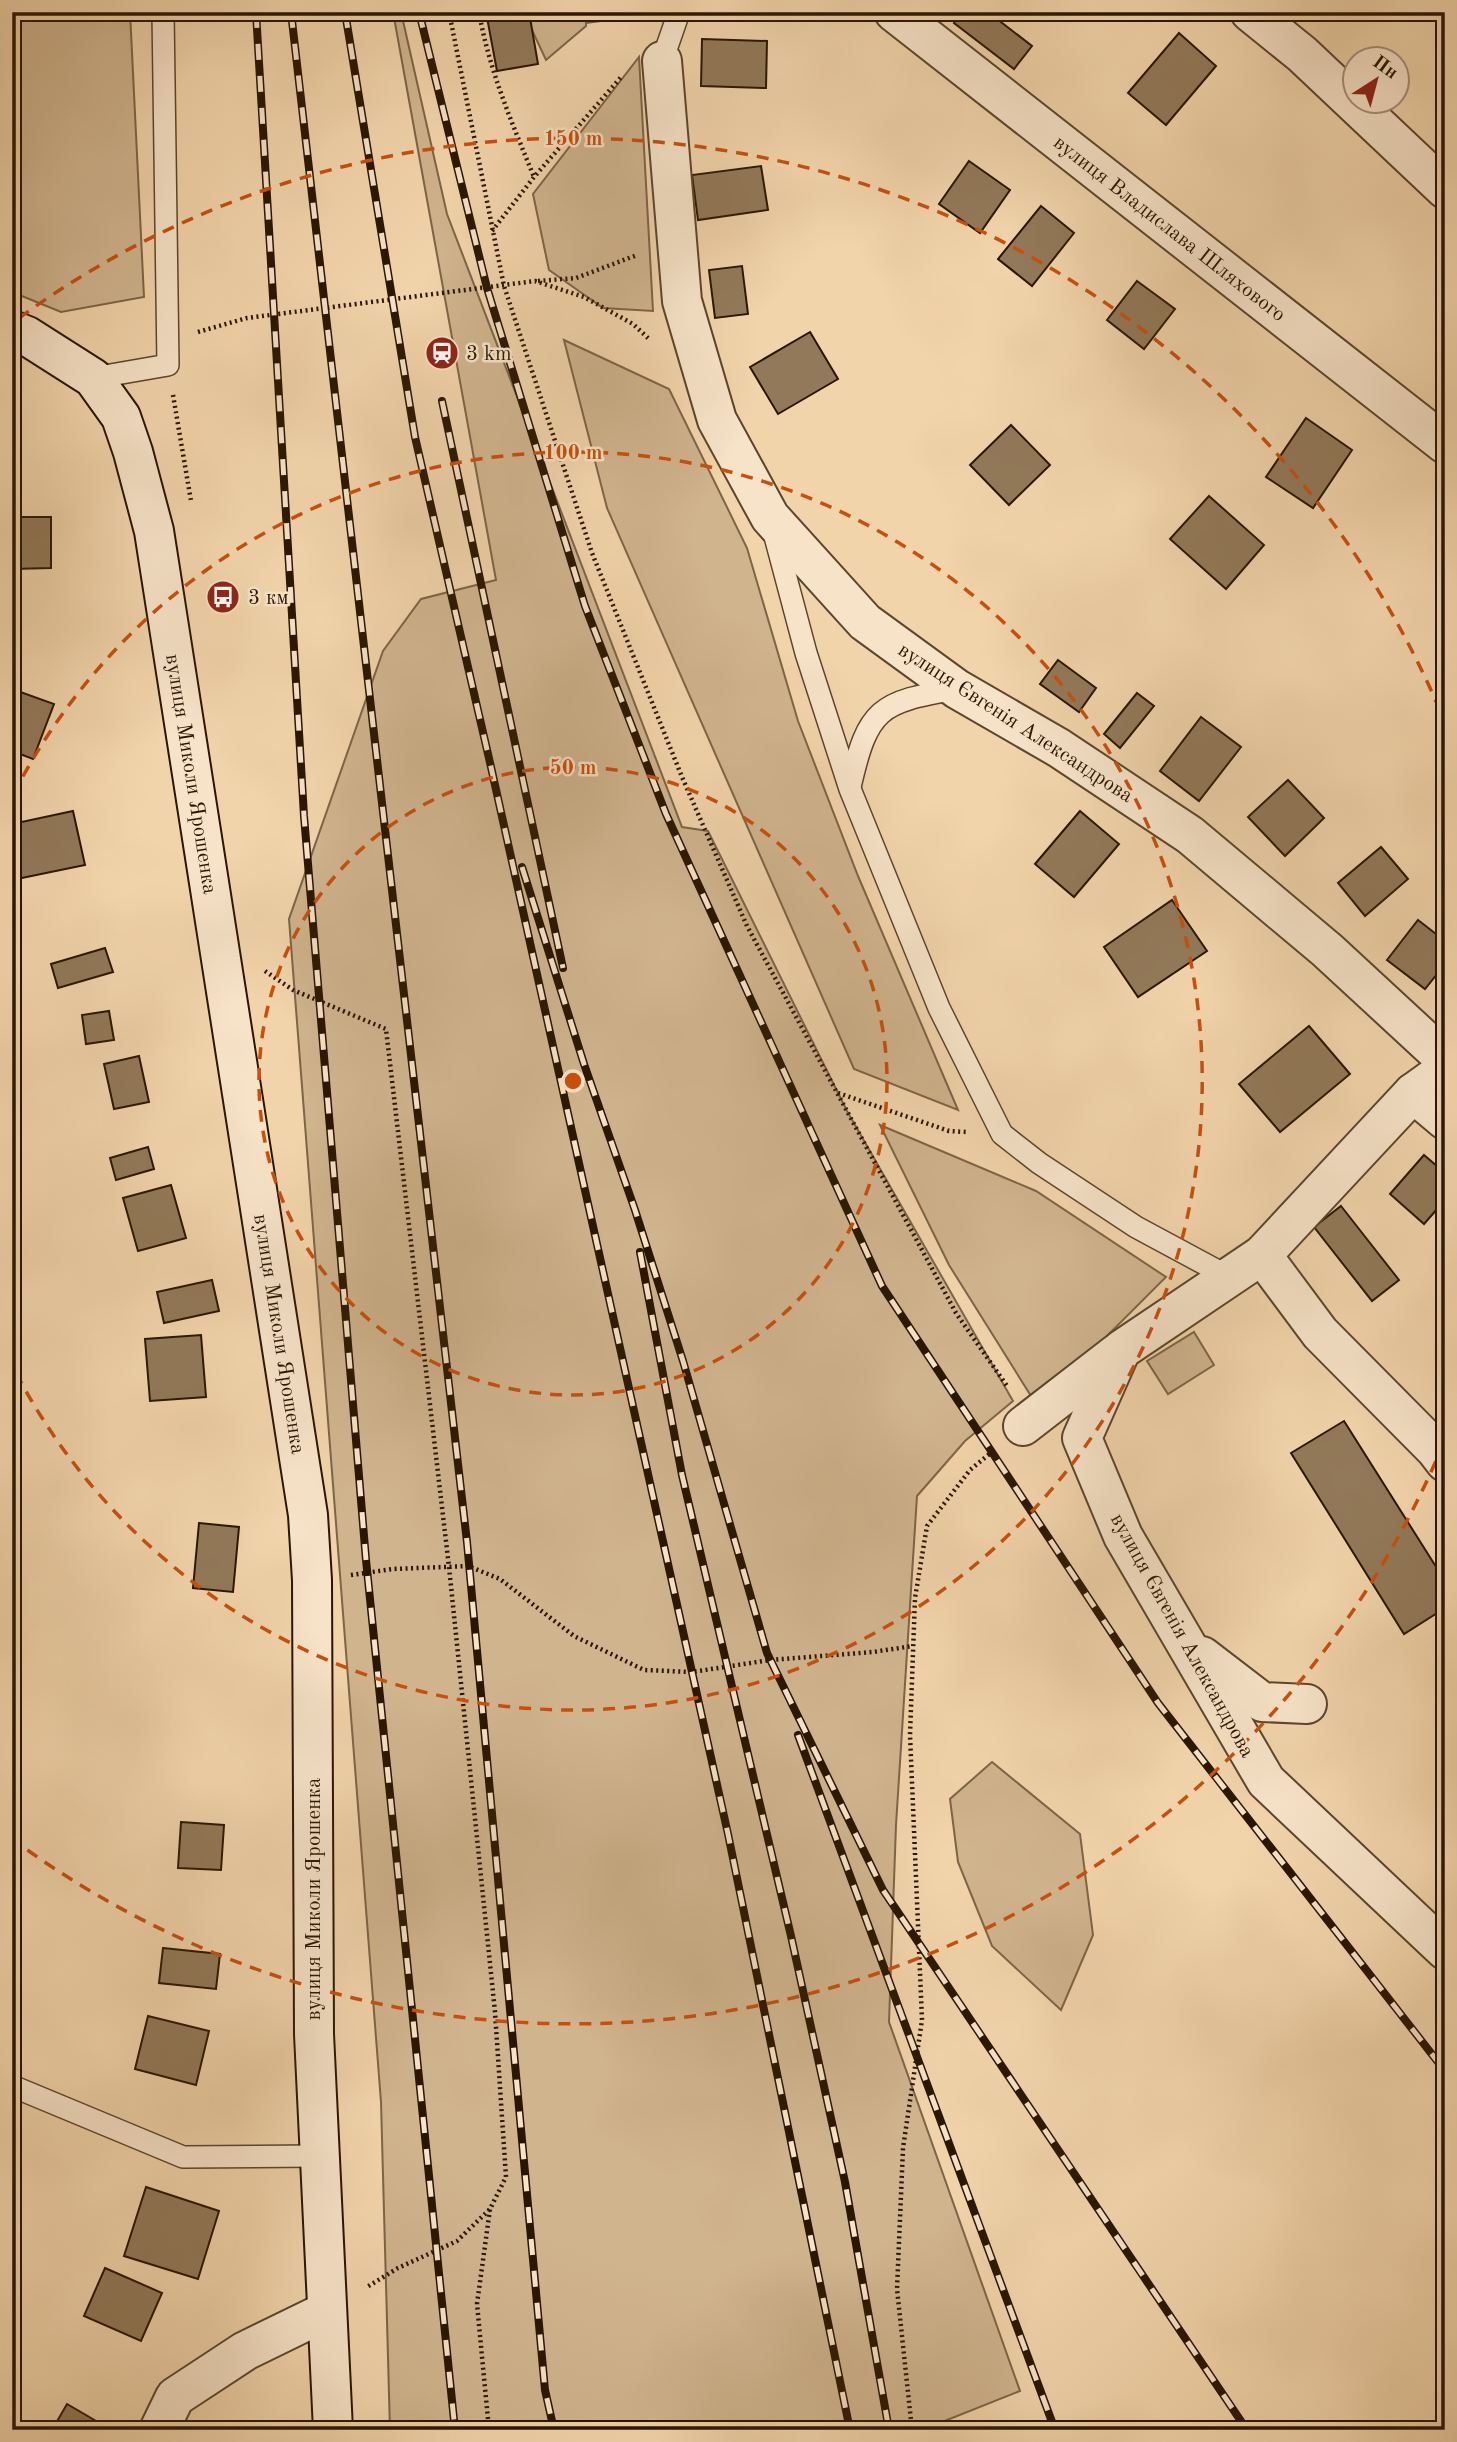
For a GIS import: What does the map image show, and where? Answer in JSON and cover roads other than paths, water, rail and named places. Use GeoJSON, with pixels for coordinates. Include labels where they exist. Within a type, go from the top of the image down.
{"type":"FeatureCollection","features":[{"type":"Feature","properties":{"kind":"street","name":"вулиця Владислава Шляхового"},"geometry":{"type":"LineString","coordinates":[[894,12],[1445,444]]}},
{"type":"Feature","properties":{"kind":"street"},"geometry":{"type":"LineString","coordinates":[[1250,12],[1302,54],[1445,189]]}},
{"type":"Feature","properties":{"kind":"street","name":"вулиця Євгенія Александрова"},"geometry":{"type":"LineString","coordinates":[[662,61],[682,301],[717,419],[770,517],[865,622],[957,689],[1059,748],[1190,835],[1327,950],[1445,1059]]}},
{"type":"Feature","properties":{"kind":"street"},"geometry":{"type":"LineString","coordinates":[[12,330],[27,336],[93,378]]}},
{"type":"Feature","properties":{"kind":"street","name":"вулиця Миколи Ярошенка"},"geometry":{"type":"LineString","coordinates":[[93,378],[121,417],[155,531],[308,1515],[312,1593],[314,2034],[333,2430]]}},
{"type":"Feature","properties":{"kind":"street"},"geometry":{"type":"LineString","coordinates":[[1023,1426],[1121,1350],[1262,1255],[1413,1093],[1445,1070]]}},
{"type":"Feature","properties":{"kind":"street"},"geometry":{"type":"LineString","coordinates":[[1413,1093],[1445,1120]]}},
{"type":"Feature","properties":{"kind":"street"},"geometry":{"type":"LineString","coordinates":[[1262,1255],[1320,1333],[1436,1449],[1445,1462]]}},
{"type":"Feature","properties":{"kind":"street","name":"вулиця Євгенія Александрова"},"geometry":{"type":"LineString","coordinates":[[1121,1350],[1082,1438],[1123,1536],[1266,1781],[1445,1950]]}},
{"type":"Feature","properties":{"kind":"street"},"geometry":{"type":"LineString","coordinates":[[1187,1644],[1262,1702],[1307,1704]]}},
{"type":"Feature","properties":{"kind":"street"},"geometry":{"type":"LineString","coordinates":[[159,2430],[175,2397],[245,2351],[327,2311]]}},
{"type":"Feature","properties":{"kind":"lane"},"geometry":{"type":"LineString","coordinates":[[93,378],[168,365],[163,12]]}},
{"type":"Feature","properties":{"kind":"lane"},"geometry":{"type":"LineString","coordinates":[[662,61],[679,12]]}},
{"type":"Feature","properties":{"kind":"lane"},"geometry":{"type":"LineString","coordinates":[[770,517],[806,653],[850,789],[939,1007],[1002,1134],[1039,1163],[1136,1227],[1229,1277]]}},
{"type":"Feature","properties":{"kind":"lane"},"geometry":{"type":"LineString","coordinates":[[850,789],[858,751],[870,725],[891,704],[957,689]]}},
{"type":"Feature","properties":{"kind":"lane"},"geometry":{"type":"LineString","coordinates":[[12,2086],[183,2157],[320,2156]]}},
{"type":"Feature","properties":{"kind":"railway"},"geometry":{"type":"LineString","coordinates":[[256,12],[304,816],[366,1560],[455,2430]]}},
{"type":"Feature","properties":{"kind":"railway"},"geometry":{"type":"LineString","coordinates":[[291,12],[467,1542],[545,2390],[554,2430]]}},
{"type":"Feature","properties":{"kind":"railway"},"geometry":{"type":"LineString","coordinates":[[345,12],[415,437],[728,1834],[850,2430]]}},
{"type":"Feature","properties":{"kind":"railway"},"geometry":{"type":"LineString","coordinates":[[419,12],[487,288],[585,606],[666,814],[882,1286],[1158,1703],[1445,2071]]}},
{"type":"Feature","properties":{"kind":"railway"},"geometry":{"type":"LineString","coordinates":[[442,401],[563,968]]}},
{"type":"Feature","properties":{"kind":"railway"},"geometry":{"type":"LineString","coordinates":[[522,867],[683,1361],[767,1653],[883,1890],[1247,2430]]}},
{"type":"Feature","properties":{"kind":"railway"},"geometry":{"type":"LineString","coordinates":[[640,1252],[682,1475],[791,1936],[845,2182],[889,2430]]}},
{"type":"Feature","properties":{"kind":"railway"},"geometry":{"type":"LineString","coordinates":[[798,1735],[1055,2430]]}},
{"type":"Feature","properties":{"kind":"place","name":"3 km"},"geometry":{"type":"Point","coordinates":[442,353]}},
{"type":"Feature","properties":{"kind":"place","name":"3 км"},"geometry":{"type":"Point","coordinates":[223,597]}}]}
